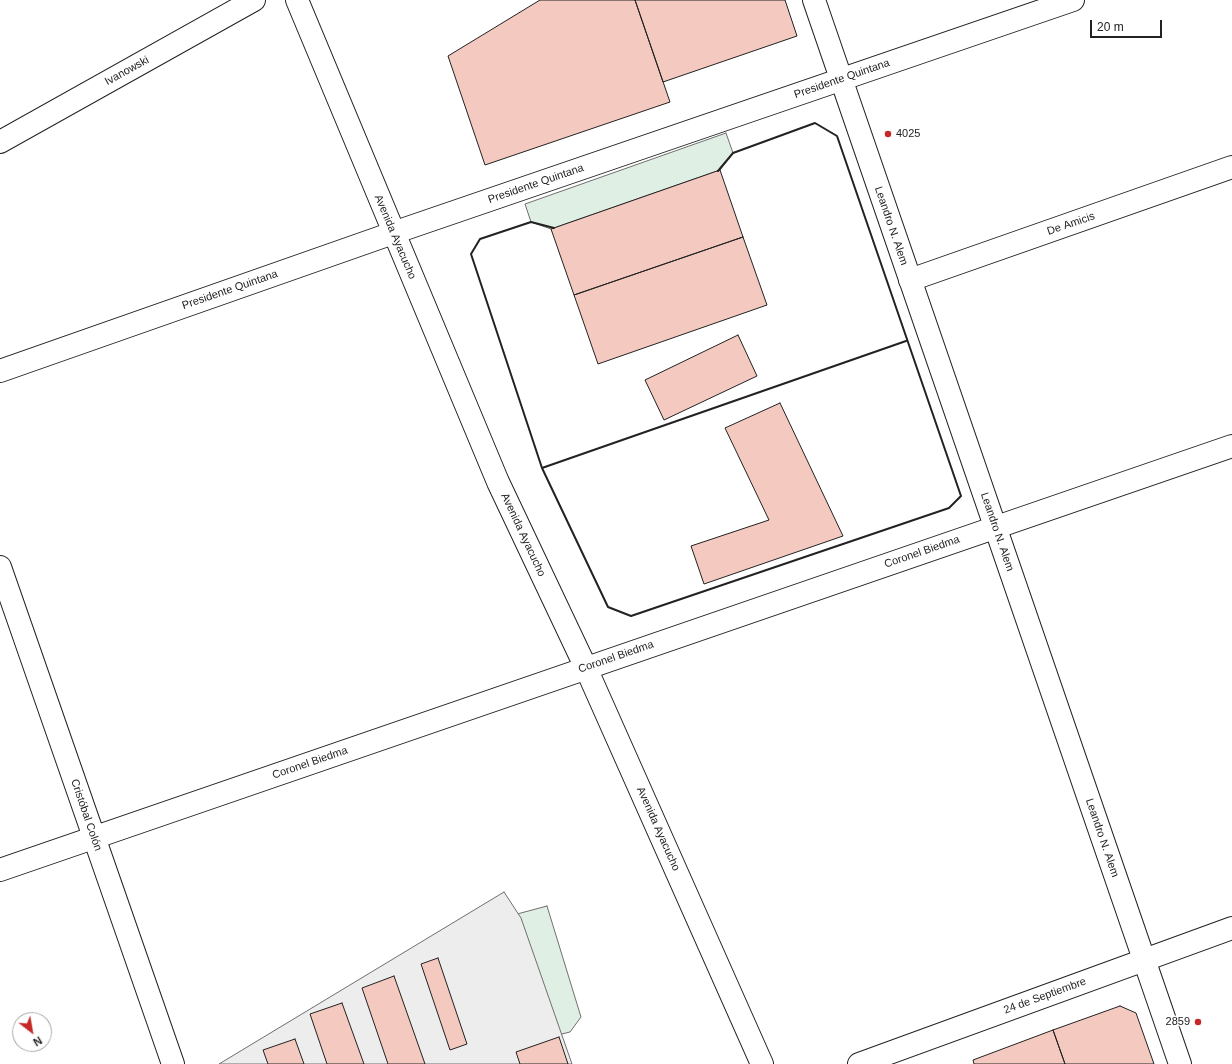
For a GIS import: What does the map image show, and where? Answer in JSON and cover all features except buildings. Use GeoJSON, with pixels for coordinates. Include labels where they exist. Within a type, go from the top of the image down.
{"type":"FeatureCollection","features":[{"type":"Feature","properties":{"kind":"street","name":"Ivanowski"},"geometry":{"type":"LineString","coordinates":[[0,142],[254,0]]}},
{"type":"Feature","properties":{"kind":"street","name":"Avenida Ayacucho"},"geometry":{"type":"LineString","coordinates":[[297,0],[498,482],[586,668],[762,1064]]}},
{"type":"Feature","properties":{"kind":"street","name":"Leandro N. Alem"},"geometry":{"type":"LineString","coordinates":[[814,0],[1180,1064]]}},
{"type":"Feature","properties":{"kind":"street","name":"Presidente Quintana"},"geometry":{"type":"LineString","coordinates":[[0,371],[393,233],[1073,0]]}},
{"type":"Feature","properties":{"kind":"street","name":"De Amicis"},"geometry":{"type":"LineString","coordinates":[[910,280],[1232,167]]}},
{"type":"Feature","properties":{"kind":"street","name":"Coronel Biedma"},"geometry":{"type":"LineString","coordinates":[[0,870],[1232,446]]}},
{"type":"Feature","properties":{"kind":"street","name":"Cristóbal Colón"},"geometry":{"type":"LineString","coordinates":[[0,567],[173,1064]]}},
{"type":"Feature","properties":{"kind":"street","name":"24 de Septiembre"},"geometry":{"type":"LineString","coordinates":[[859,1064],[1232,928]]}},
{"type":"Feature","properties":{"kind":"green space"},"geometry":{"type":"Polygon","coordinates":[[[726,133],[733,153],[720,170],[551,229],[531,222],[525,204],[726,133]]]}},
{"type":"Feature","properties":{"kind":"green space"},"geometry":{"type":"Polygon","coordinates":[[[547,906],[581,1017],[570,1032],[509,1047],[506,917],[547,906]]]}},
{"type":"Feature","properties":{"kind":"shaded area"},"geometry":{"type":"Polygon","coordinates":[[[504,892],[521,918],[572,1064],[219,1064],[504,892]]]}},
{"type":"Feature","properties":{"kind":"wall"},"geometry":{"type":"LineString","coordinates":[[718,171],[733,153],[815,123],[837,136],[961,496],[949,508],[631,616],[608,607],[542,468],[906,341]]}},
{"type":"Feature","properties":{"kind":"wall"},"geometry":{"type":"LineString","coordinates":[[554,228],[531,222],[480,239],[471,254],[542,468],[906,341]]}},
{"type":"Feature","properties":{"kind":"place","name":"4025"},"geometry":{"type":"Point","coordinates":[888,134]}},
{"type":"Feature","properties":{"kind":"place","name":"2859"},"geometry":{"type":"Point","coordinates":[1198,1022]}}]}
